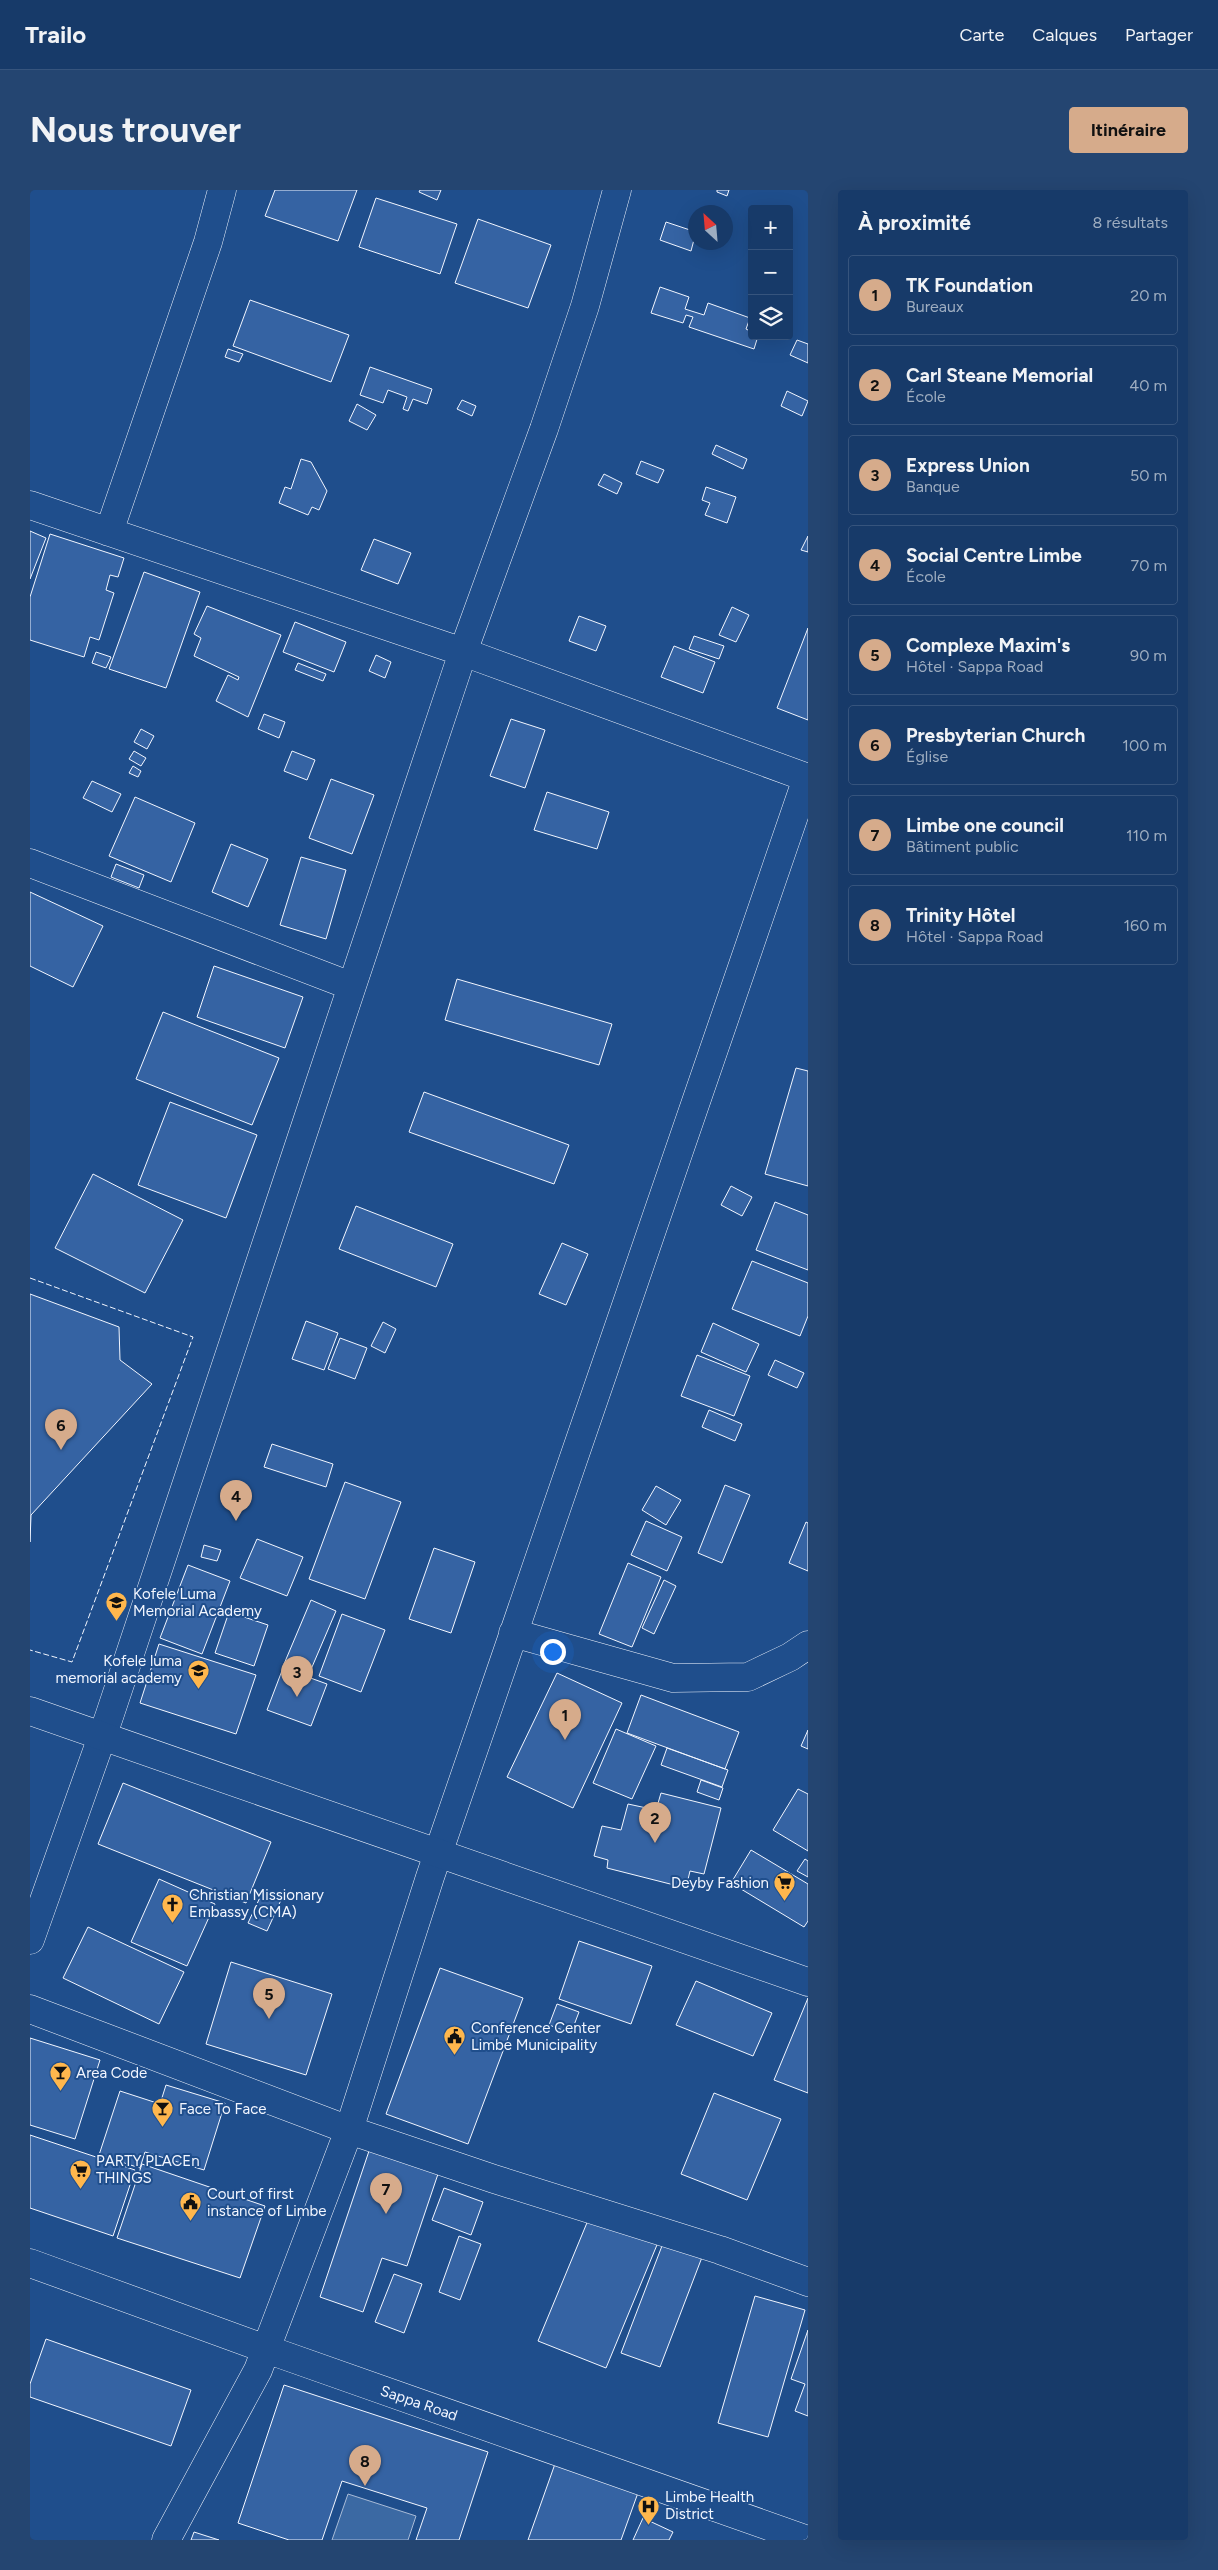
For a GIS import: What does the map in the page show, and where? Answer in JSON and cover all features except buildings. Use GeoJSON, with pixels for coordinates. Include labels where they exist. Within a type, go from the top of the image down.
{"type":"FeatureCollection","features":[{"type":"Feature","properties":{"kind":"street"},"geometry":{"type":"LineString","coordinates":[[108,532],[208,242],[222,190]]}},
{"type":"Feature","properties":{"kind":"street"},"geometry":{"type":"LineString","coordinates":[[30,1940],[101,1736],[463,652],[585,306],[617,190]]}},
{"type":"Feature","properties":{"kind":"street"},"geometry":{"type":"LineString","coordinates":[[30,505],[463,652],[808,778],[438,1853],[349,2130],[258,2370],[166,2540]]}},
{"type":"Feature","properties":{"kind":"street"},"geometry":{"type":"LineString","coordinates":[[30,863],[351,986]]}},
{"type":"Feature","properties":{"kind":"street"},"geometry":{"type":"LineString","coordinates":[[513,1634],[673,1678],[748,1677],[790,1657],[808,1645]]}},
{"type":"Feature","properties":{"kind":"street"},"geometry":{"type":"LineString","coordinates":[[30,1711],[808,1982]]}},
{"type":"Feature","properties":{"kind":"street"},"geometry":{"type":"LineString","coordinates":[[30,2009],[349,2130],[494,2179],[720,2250],[808,2282]]}},
{"type":"Feature","properties":{"kind":"street","name":"Sappa Road"},"geometry":{"type":"LineString","coordinates":[[30,2262],[266,2349],[808,2540]]}},
{"type":"Feature","properties":{"kind":"water"},"geometry":{"type":"Polygon","coordinates":[[[348,2494],[416,2516],[408,2540],[332,2540],[348,2494]]]}},
{"type":"Feature","properties":{"kind":"fence"},"geometry":{"type":"LineString","coordinates":[[30,1278],[193,1337],[72,1662],[30,1650]]}},
{"type":"Feature","properties":{"kind":"place","name":"Presbyterian Church"},"geometry":{"type":"Point","coordinates":[61,1450]}},
{"type":"Feature","properties":{"kind":"place","name":"Social Centre Limbe"},"geometry":{"type":"Point","coordinates":[236,1521]}},
{"type":"Feature","properties":{"kind":"place","name":"Kofele Luma Memorial Academy"},"geometry":{"type":"Point","coordinates":[117,1622]}},
{"type":"Feature","properties":{"kind":"place","name":"Kofele luma memorial academy"},"geometry":{"type":"Point","coordinates":[198,1689]}},
{"type":"Feature","properties":{"kind":"place","name":"Express Union"},"geometry":{"type":"Point","coordinates":[297,1697]}},
{"type":"Feature","properties":{"kind":"place","name":"TK Foundation"},"geometry":{"type":"Point","coordinates":[565,1740]}},
{"type":"Feature","properties":{"kind":"place","name":"Carl Steane Memorial"},"geometry":{"type":"Point","coordinates":[655,1843]}},
{"type":"Feature","properties":{"kind":"place","name":"Deyby Fashion"},"geometry":{"type":"Point","coordinates":[785,1902]}},
{"type":"Feature","properties":{"kind":"place","name":"Christian Missionary Embassy (CMA)"},"geometry":{"type":"Point","coordinates":[173,1923]}},
{"type":"Feature","properties":{"kind":"place","name":"Complexe Maxim's"},"geometry":{"type":"Point","coordinates":[269,2019]}},
{"type":"Feature","properties":{"kind":"place","name":"Conference Center Limbe Municipality"},"geometry":{"type":"Point","coordinates":[455,2056]}},
{"type":"Feature","properties":{"kind":"place","name":"Area Code"},"geometry":{"type":"Point","coordinates":[60,2092]}},
{"type":"Feature","properties":{"kind":"place","name":"Face To Face"},"geometry":{"type":"Point","coordinates":[163,2128]}},
{"type":"Feature","properties":{"kind":"place","name":"PARTY PLACEn THINGS"},"geometry":{"type":"Point","coordinates":[80,2189]}},
{"type":"Feature","properties":{"kind":"place","name":"Limbe one council"},"geometry":{"type":"Point","coordinates":[386,2214]}},
{"type":"Feature","properties":{"kind":"place","name":"Court of first instance of Limbe"},"geometry":{"type":"Point","coordinates":[191,2222]}},
{"type":"Feature","properties":{"kind":"place","name":"Trinity Hôtel"},"geometry":{"type":"Point","coordinates":[365,2486]}},
{"type":"Feature","properties":{"kind":"place","name":"Limbe Health District"},"geometry":{"type":"Point","coordinates":[649,2525]}}]}
